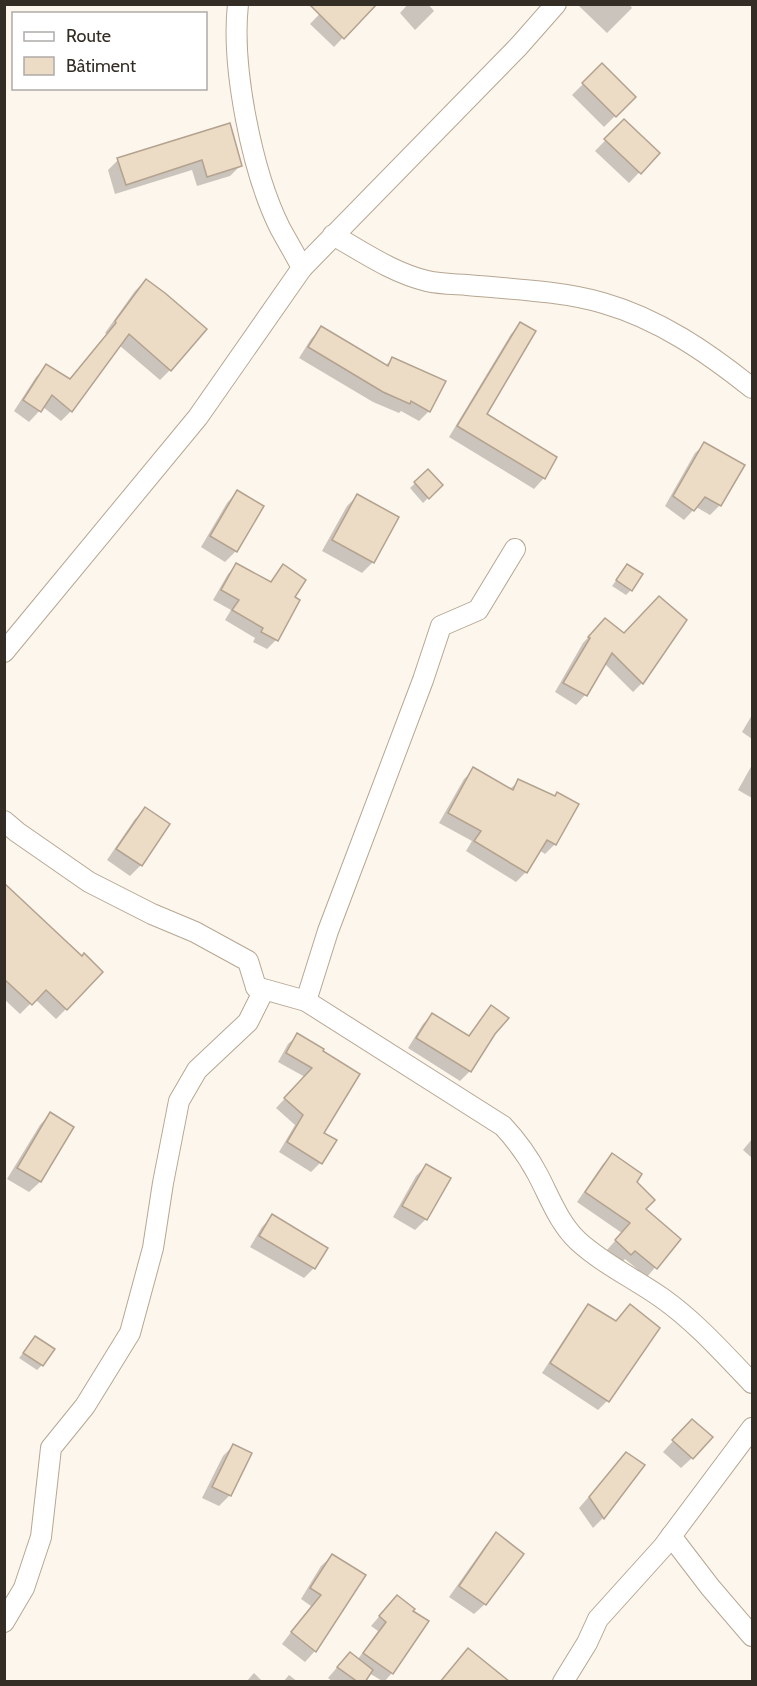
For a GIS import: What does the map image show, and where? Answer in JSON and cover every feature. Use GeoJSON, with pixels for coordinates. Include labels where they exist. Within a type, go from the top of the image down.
{"type":"FeatureCollection","features":[{"type":"Feature","properties":{"kind":"street"},"geometry":{"type":"LineString","coordinates":[[238,4],[236,49],[247,123],[260,177],[279,226],[302,268]]}},
{"type":"Feature","properties":{"kind":"street"},"geometry":{"type":"LineString","coordinates":[[4,652],[198,417],[302,268],[519,46],[556,4]]}},
{"type":"Feature","properties":{"kind":"street"},"geometry":{"type":"LineString","coordinates":[[333,235],[402,273],[429,282],[547,293],[602,302],[646,318],[686,340],[753,388]]}},
{"type":"Feature","properties":{"kind":"street"},"geometry":{"type":"LineString","coordinates":[[306,1001],[328,932],[423,680],[441,626],[478,610],[515,549]]}},
{"type":"Feature","properties":{"kind":"street"},"geometry":{"type":"LineString","coordinates":[[4,821],[89,882],[152,914],[195,932],[248,961],[256,987]]}},
{"type":"Feature","properties":{"kind":"street"},"geometry":{"type":"LineString","coordinates":[[256,987],[306,1001],[503,1126],[519,1143],[568,1230],[613,1267],[663,1298],[691,1321],[753,1383]]}},
{"type":"Feature","properties":{"kind":"street"},"geometry":{"type":"LineString","coordinates":[[4,1622],[24,1588],[41,1537],[51,1448],[85,1406],[130,1333],[153,1248],[179,1101],[197,1070],[248,1022],[264,990],[256,987]]}},
{"type":"Feature","properties":{"kind":"street"},"geometry":{"type":"LineString","coordinates":[[563,1682],[598,1619],[671,1536],[753,1428]]}},
{"type":"Feature","properties":{"kind":"street"},"geometry":{"type":"LineString","coordinates":[[671,1536],[710,1587],[753,1636]]}},
{"type":"Feature","properties":{"kind":"building"},"geometry":{"type":"Polygon","coordinates":[[[309,4],[377,4],[344,39],[309,4]]]}},
{"type":"Feature","properties":{"kind":"building"},"geometry":{"type":"Polygon","coordinates":[[[602,63],[636,97],[616,117],[582,83],[602,63]]]}},
{"type":"Feature","properties":{"kind":"building"},"geometry":{"type":"Polygon","coordinates":[[[624,119],[660,153],[641,174],[604,139],[624,119]]]}},
{"type":"Feature","properties":{"kind":"building"},"geometry":{"type":"Polygon","coordinates":[[[230,123],[242,166],[207,177],[202,160],[126,185],[117,158],[230,123]]]}},
{"type":"Feature","properties":{"kind":"building"},"geometry":{"type":"Polygon","coordinates":[[[146,279],[207,329],[171,371],[129,334],[72,412],[52,395],[41,412],[23,400],[46,364],[70,379],[116,323],[115,321],[146,279]]]}},
{"type":"Feature","properties":{"kind":"building"},"geometry":{"type":"Polygon","coordinates":[[[520,322],[536,331],[487,414],[557,457],[545,479],[457,426],[520,322]]]}},
{"type":"Feature","properties":{"kind":"building"},"geometry":{"type":"Polygon","coordinates":[[[321,326],[388,366],[392,357],[446,381],[430,412],[411,401],[410,404],[383,392],[308,347],[321,326]]]}},
{"type":"Feature","properties":{"kind":"building"},"geometry":{"type":"Polygon","coordinates":[[[704,442],[745,465],[721,506],[705,497],[694,511],[673,496],[704,442]]]}},
{"type":"Feature","properties":{"kind":"building"},"geometry":{"type":"Polygon","coordinates":[[[428,469],[443,485],[429,499],[414,482],[428,469]]]}},
{"type":"Feature","properties":{"kind":"building"},"geometry":{"type":"Polygon","coordinates":[[[237,490],[264,506],[237,552],[210,536],[237,490]]]}},
{"type":"Feature","properties":{"kind":"building"},"geometry":{"type":"Polygon","coordinates":[[[357,494],[399,517],[374,563],[332,540],[357,494]]]}},
{"type":"Feature","properties":{"kind":"building"},"geometry":{"type":"Polygon","coordinates":[[[236,563],[271,582],[283,564],[306,580],[295,597],[300,600],[278,641],[261,632],[263,628],[232,610],[239,600],[221,590],[236,563]]]}},
{"type":"Feature","properties":{"kind":"building"},"geometry":{"type":"Polygon","coordinates":[[[627,564],[643,574],[632,591],[616,580],[627,564]]]}},
{"type":"Feature","properties":{"kind":"building"},"geometry":{"type":"Polygon","coordinates":[[[659,596],[687,620],[643,684],[612,653],[587,696],[563,683],[590,638],[588,637],[605,618],[624,633],[659,596]]]}},
{"type":"Feature","properties":{"kind":"building"},"geometry":{"type":"Polygon","coordinates":[[[473,767],[513,790],[518,779],[555,796],[557,792],[579,804],[556,845],[547,840],[527,873],[474,841],[481,831],[448,813],[473,767]]]}},
{"type":"Feature","properties":{"kind":"building"},"geometry":{"type":"Polygon","coordinates":[[[145,807],[170,824],[142,866],[116,849],[145,807]]]}},
{"type":"Feature","properties":{"kind":"building"},"geometry":{"type":"Polygon","coordinates":[[[4,883],[82,956],[84,953],[103,972],[67,1010],[46,990],[32,1005],[4,979],[4,883]]]}},
{"type":"Feature","properties":{"kind":"building"},"geometry":{"type":"Polygon","coordinates":[[[491,1005],[509,1018],[495,1034],[471,1072],[416,1038],[432,1013],[469,1036],[491,1005]]]}},
{"type":"Feature","properties":{"kind":"building"},"geometry":{"type":"Polygon","coordinates":[[[297,1033],[360,1074],[324,1133],[337,1140],[322,1164],[287,1142],[303,1115],[284,1098],[312,1068],[286,1053],[297,1033]]]}},
{"type":"Feature","properties":{"kind":"building"},"geometry":{"type":"Polygon","coordinates":[[[50,1112],[74,1127],[41,1182],[17,1168],[50,1112]]]}},
{"type":"Feature","properties":{"kind":"building"},"geometry":{"type":"Polygon","coordinates":[[[612,1153],[642,1174],[637,1182],[655,1200],[646,1209],[681,1239],[657,1269],[635,1251],[631,1255],[615,1240],[630,1223],[585,1192],[612,1153]]]}},
{"type":"Feature","properties":{"kind":"building"},"geometry":{"type":"Polygon","coordinates":[[[426,1164],[451,1178],[427,1220],[402,1206],[426,1164]]]}},
{"type":"Feature","properties":{"kind":"building"},"geometry":{"type":"Polygon","coordinates":[[[272,1214],[328,1248],[315,1269],[259,1236],[272,1214]]]}},
{"type":"Feature","properties":{"kind":"building"},"geometry":{"type":"Polygon","coordinates":[[[588,1304],[616,1321],[630,1304],[660,1328],[609,1402],[550,1363],[588,1304]]]}},
{"type":"Feature","properties":{"kind":"building"},"geometry":{"type":"Polygon","coordinates":[[[35,1336],[55,1349],[43,1366],[23,1353],[35,1336]]]}},
{"type":"Feature","properties":{"kind":"building"},"geometry":{"type":"Polygon","coordinates":[[[692,1419],[713,1437],[693,1459],[672,1440],[692,1419]]]}},
{"type":"Feature","properties":{"kind":"building"},"geometry":{"type":"Polygon","coordinates":[[[233,1444],[252,1453],[231,1496],[212,1487],[233,1444]]]}},
{"type":"Feature","properties":{"kind":"building"},"geometry":{"type":"Polygon","coordinates":[[[626,1452],[645,1465],[604,1519],[589,1497],[626,1452]]]}},
{"type":"Feature","properties":{"kind":"building"},"geometry":{"type":"Polygon","coordinates":[[[496,1532],[524,1554],[486,1605],[459,1586],[496,1532]]]}},
{"type":"Feature","properties":{"kind":"building"},"geometry":{"type":"Polygon","coordinates":[[[332,1554],[366,1575],[316,1652],[291,1632],[321,1595],[310,1588],[332,1554]]]}},
{"type":"Feature","properties":{"kind":"building"},"geometry":{"type":"Polygon","coordinates":[[[397,1595],[415,1609],[413,1611],[429,1621],[393,1674],[363,1653],[386,1622],[379,1616],[397,1595]]]}},
{"type":"Feature","properties":{"kind":"building"},"geometry":{"type":"Polygon","coordinates":[[[468,1648],[510,1682],[440,1682],[468,1648]]]}},
{"type":"Feature","properties":{"kind":"building"},"geometry":{"type":"Polygon","coordinates":[[[350,1652],[373,1670],[365,1682],[358,1682],[337,1667],[350,1652]]]}}]}
